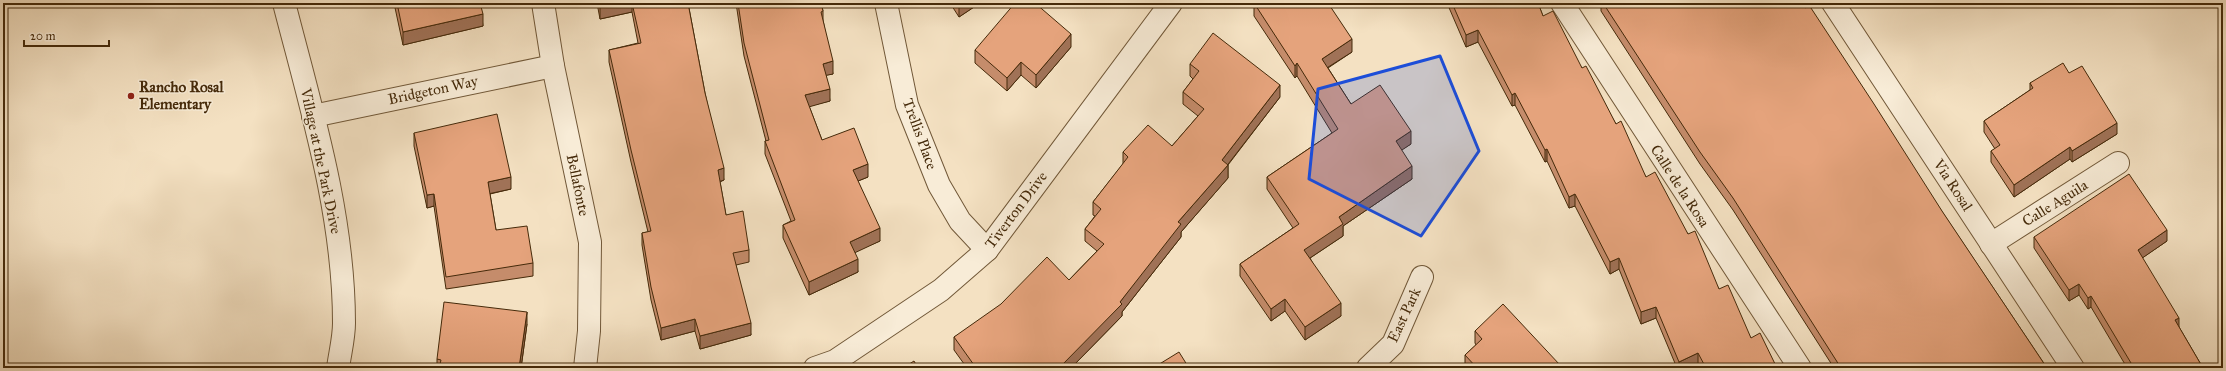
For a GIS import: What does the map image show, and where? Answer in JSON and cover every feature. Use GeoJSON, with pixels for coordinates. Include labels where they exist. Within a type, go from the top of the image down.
{"type":"FeatureCollection","features":[{"type":"Feature","properties":{"kind":"street","name":"Village at the Park Drive"},"geometry":{"type":"LineString","coordinates":[[284,3],[313,116],[337,223],[344,324],[338,368]]}},
{"type":"Feature","properties":{"kind":"street","name":"Bellafonte"},"geometry":{"type":"LineString","coordinates":[[543,3],[554,66],[590,242],[590,331],[585,368]]}},
{"type":"Feature","properties":{"kind":"street","name":"Trellis Place"},"geometry":{"type":"LineString","coordinates":[[886,3],[907,105],[939,185],[960,221],[987,250]]}},
{"type":"Feature","properties":{"kind":"street","name":"Tiverton Drive"},"geometry":{"type":"LineString","coordinates":[[815,368],[835,361],[941,290],[987,250],[1171,3]]}},
{"type":"Feature","properties":{"kind":"street","name":"Calle de la Rosa"},"geometry":{"type":"LineString","coordinates":[[1562,3],[1800,368]]}},
{"type":"Feature","properties":{"kind":"street","name":"Via Rosal"},"geometry":{"type":"LineString","coordinates":[[1834,3],[2073,368]]}},
{"type":"Feature","properties":{"kind":"street","name":"Bridgeton Way"},"geometry":{"type":"LineString","coordinates":[[313,116],[554,66]]}},
{"type":"Feature","properties":{"kind":"street","name":"Calle Aguila"},"geometry":{"type":"LineString","coordinates":[[1991,244],[2118,163]]}},
{"type":"Feature","properties":{"kind":"street","name":"East Park"},"geometry":{"type":"LineString","coordinates":[[1368,368],[1393,344],[1422,277]]}},
{"type":"Feature","properties":{"kind":"highlighted area"},"geometry":{"type":"Polygon","coordinates":[[[1440,56],[1479,151],[1421,236],[1309,179],[1318,89],[1440,56]]]}},
{"type":"Feature","properties":{"kind":"building"},"geometry":{"type":"Polygon","coordinates":[[[397,3],[480,3],[483,14],[403,32],[397,3]]]}},
{"type":"Feature","properties":{"kind":"building"},"geometry":{"type":"Polygon","coordinates":[[[599,3],[615,3],[600,6],[599,3]]]}},
{"type":"Feature","properties":{"kind":"building"},"geometry":{"type":"Polygon","coordinates":[[[632,3],[688,3],[705,93],[724,168],[718,170],[726,215],[743,211],[749,250],[733,253],[751,323],[700,336],[695,319],[661,328],[651,287],[642,233],[651,231],[609,50],[641,43],[632,3]]]}},
{"type":"Feature","properties":{"kind":"building"},"geometry":{"type":"Polygon","coordinates":[[[738,3],[821,3],[823,11],[821,12],[833,61],[823,64],[830,89],[805,95],[822,140],[854,128],[868,164],[853,170],[880,228],[850,242],[858,259],[809,282],[783,225],[795,220],[765,141],[769,140],[744,43],[738,3]]]}},
{"type":"Feature","properties":{"kind":"building"},"geometry":{"type":"Polygon","coordinates":[[[1015,3],[1035,3],[1071,34],[1036,75],[1021,62],[1007,78],[975,50],[1015,3]]]}},
{"type":"Feature","properties":{"kind":"building"},"geometry":{"type":"Polygon","coordinates":[[[1254,3],[1328,3],[1352,39],[1322,59],[1351,104],[1380,85],[1411,131],[1396,141],[1412,166],[1339,217],[1343,224],[1304,250],[1341,303],[1305,327],[1285,299],[1271,309],[1240,264],[1299,224],[1267,177],[1338,129],[1297,63],[1295,66],[1254,3]]]}},
{"type":"Feature","properties":{"kind":"building"},"geometry":{"type":"Polygon","coordinates":[[[1452,3],[1538,3],[1543,16],[1553,11],[1582,68],[1586,66],[1616,124],[1621,121],[1646,177],[1655,172],[1688,234],[1695,231],[1719,289],[1728,285],[1751,338],[1760,333],[1777,368],[1706,368],[1698,353],[1679,362],[1656,307],[1641,312],[1619,258],[1610,262],[1575,194],[1569,197],[1547,149],[1545,150],[1515,93],[1512,95],[1478,30],[1466,35],[1452,3]]]}},
{"type":"Feature","properties":{"kind":"building"},"geometry":{"type":"Polygon","coordinates":[[[1603,3],[1802,3],[1805,8],[1809,5],[1942,211],[2047,368],[1841,368],[1733,198],[1700,152],[1603,3]]]}},
{"type":"Feature","properties":{"kind":"building"},"geometry":{"type":"Polygon","coordinates":[[[1213,33],[1280,85],[1222,160],[1228,165],[1178,222],[1181,224],[1120,302],[1122,304],[1062,365],[1058,368],[969,368],[974,365],[954,337],[1001,304],[1047,257],[1069,280],[1104,244],[1085,229],[1101,209],[1093,202],[1128,157],[1123,152],[1148,125],[1172,146],[1204,109],[1183,92],[1199,71],[1190,64],[1213,33]]]}},
{"type":"Feature","properties":{"kind":"building"},"geometry":{"type":"Polygon","coordinates":[[[2063,63],[2069,73],[2082,66],[2117,123],[2072,151],[2070,147],[2014,185],[1991,151],[2000,145],[1984,121],[2033,88],[2030,83],[2063,63]]]}},
{"type":"Feature","properties":{"kind":"building"},"geometry":{"type":"Polygon","coordinates":[[[497,114],[511,177],[488,182],[496,230],[527,226],[533,263],[446,277],[434,194],[427,195],[414,133],[497,114]]]}},
{"type":"Feature","properties":{"kind":"building"},"geometry":{"type":"Polygon","coordinates":[[[2129,174],[2167,230],[2138,250],[2179,318],[2175,320],[2203,368],[2122,368],[2131,363],[2091,296],[2088,298],[2079,284],[2069,290],[2034,237],[2129,174]]]}},
{"type":"Feature","properties":{"kind":"building"},"geometry":{"type":"Polygon","coordinates":[[[444,302],[527,312],[519,368],[439,368],[441,360],[437,359],[444,302]]]}},
{"type":"Feature","properties":{"kind":"building"},"geometry":{"type":"Polygon","coordinates":[[[1503,304],[1560,365],[1557,368],[1477,368],[1465,355],[1482,339],[1475,331],[1503,304]]]}},
{"type":"Feature","properties":{"kind":"building"},"geometry":{"type":"Polygon","coordinates":[[[1179,352],[1189,368],[1153,368],[1179,352]]]}},
{"type":"Feature","properties":{"kind":"building"},"geometry":{"type":"Polygon","coordinates":[[[914,361],[918,368],[903,368],[914,361]]]}},
{"type":"Feature","properties":{"kind":"place","name":"Rancho Rosal Elementary"},"geometry":{"type":"Point","coordinates":[131,96]}}]}
